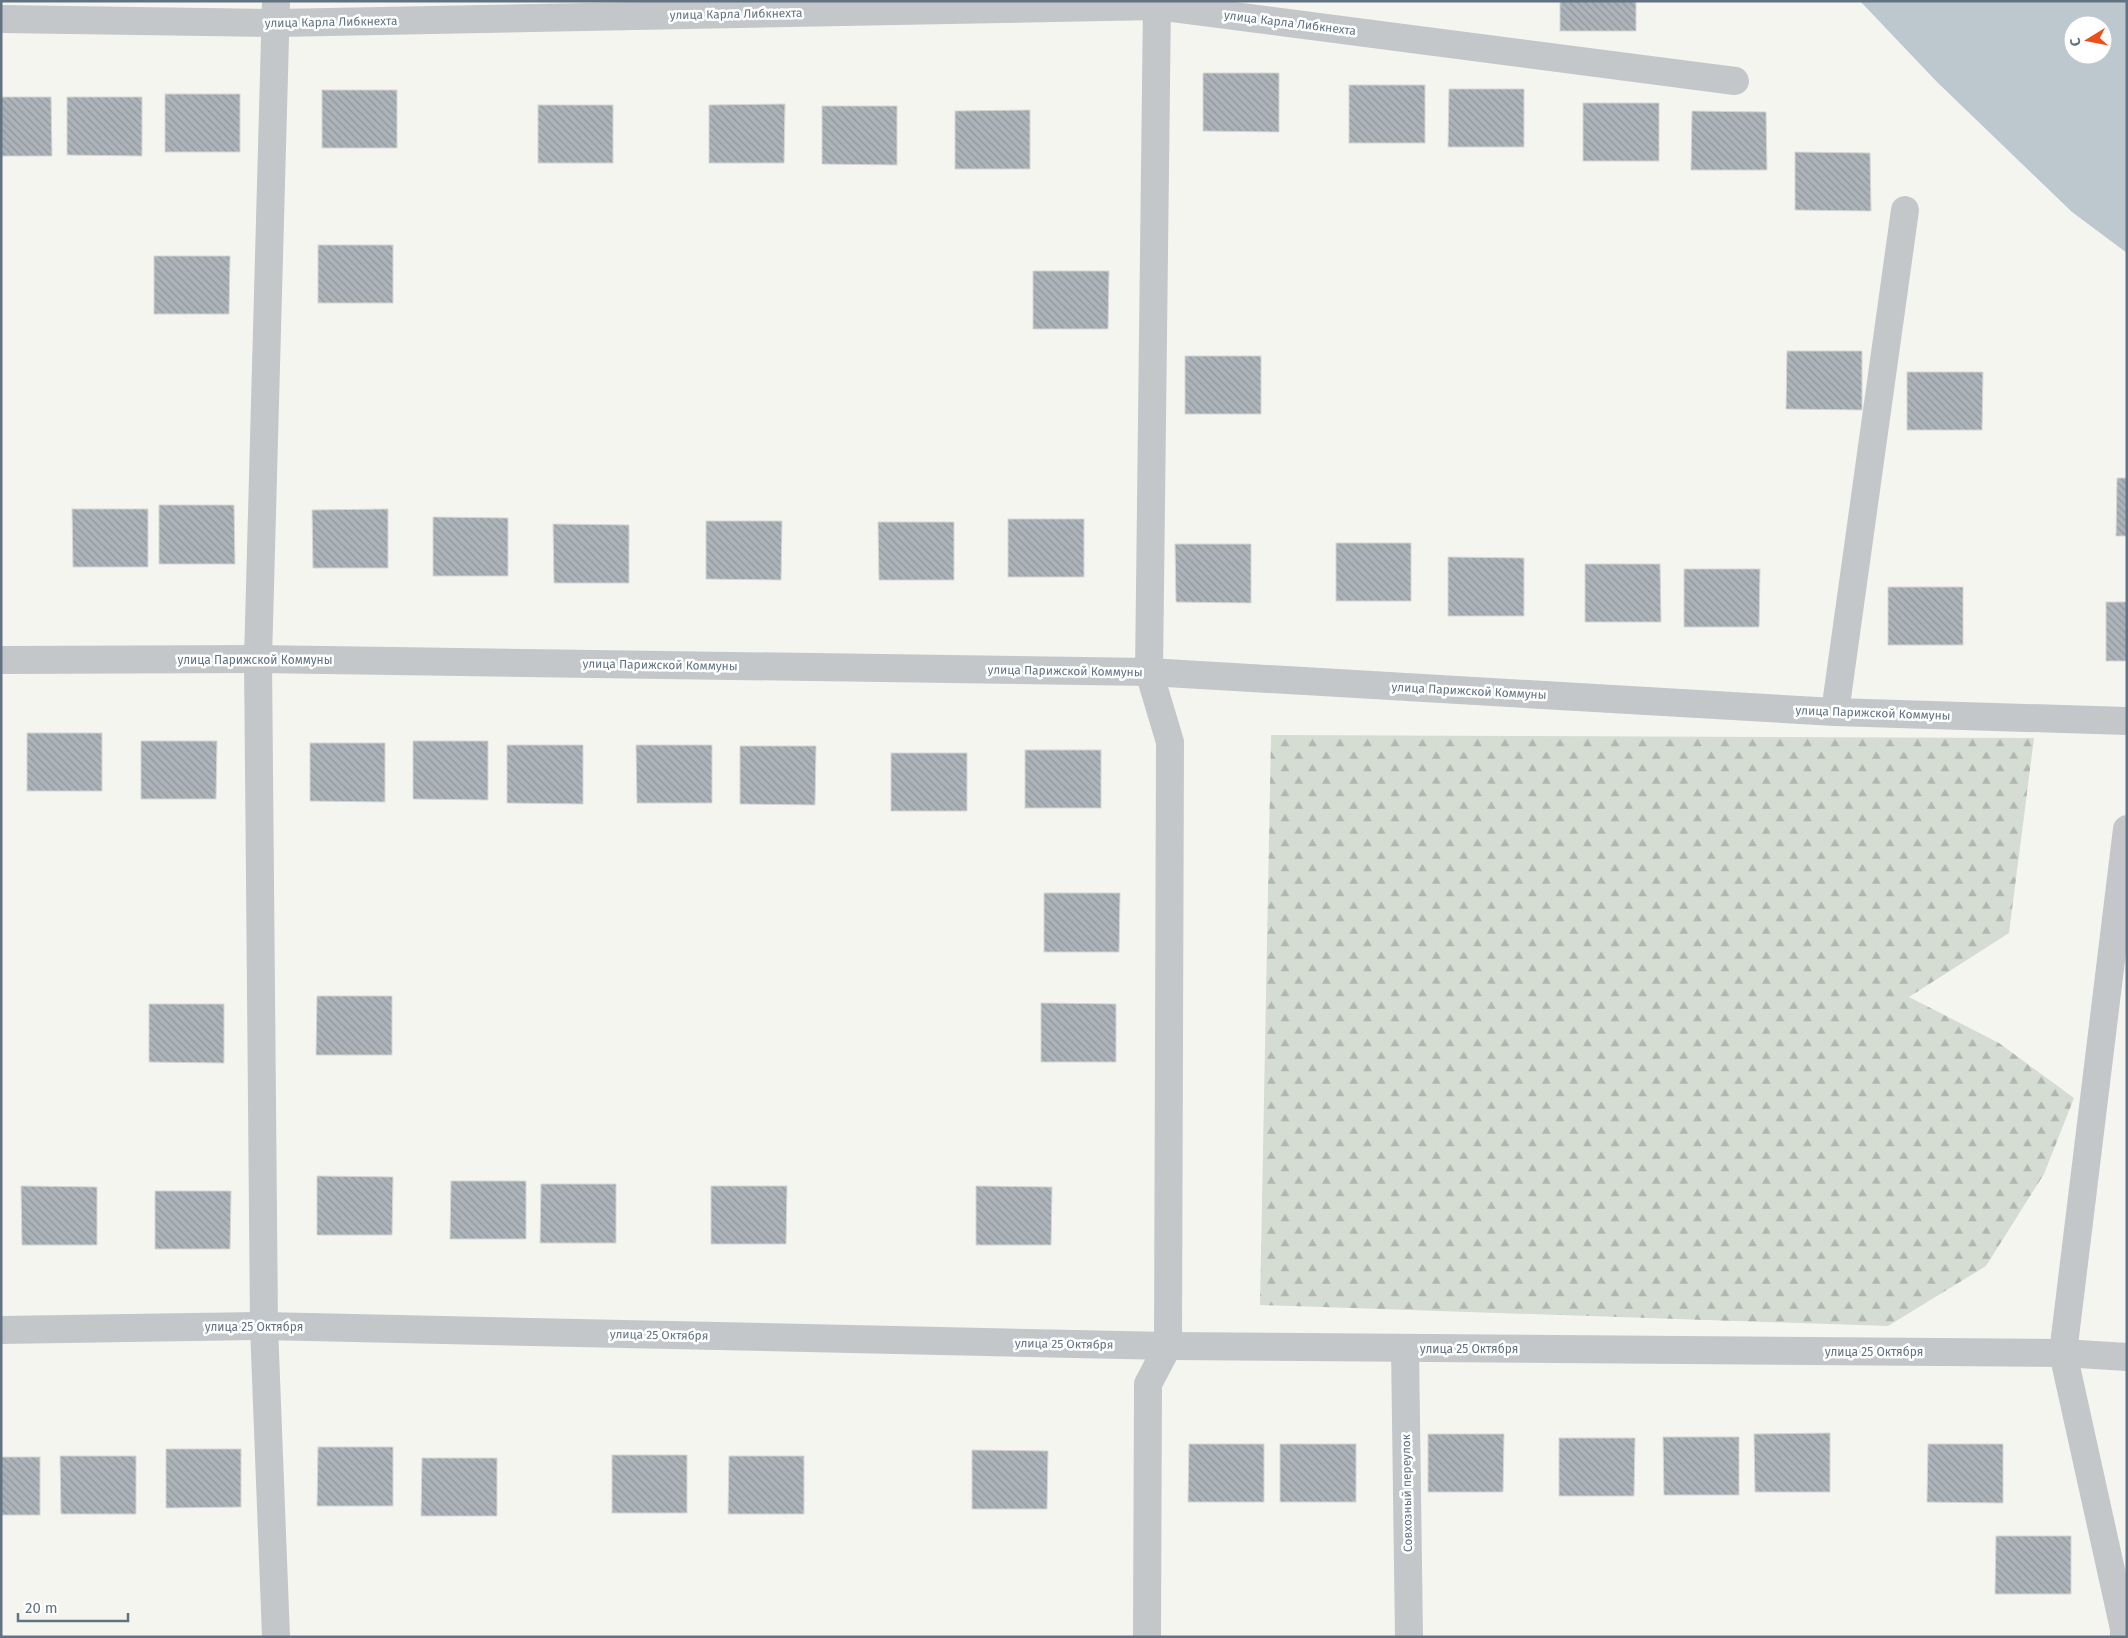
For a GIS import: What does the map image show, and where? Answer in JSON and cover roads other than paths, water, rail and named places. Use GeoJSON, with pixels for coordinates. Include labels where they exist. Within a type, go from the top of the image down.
{"type":"FeatureCollection","features":[{"type":"Feature","properties":{"kind":"street","name":"улица Карла Либкнехта"},"geometry":{"type":"LineString","coordinates":[[1,19],[276,12],[1157,4],[1735,81]]}},
{"type":"Feature","properties":{"kind":"street"},"geometry":{"type":"LineString","coordinates":[[1147,1637],[1148,1384],[1168,1346],[1170,742],[1149,672],[1157,4]]}},
{"type":"Feature","properties":{"kind":"street"},"geometry":{"type":"LineString","coordinates":[[276,12],[258,659],[264,1326],[276,1637]]}},
{"type":"Feature","properties":{"kind":"street"},"geometry":{"type":"LineString","coordinates":[[1835,712],[1905,210]]}},
{"type":"Feature","properties":{"kind":"street","name":"улица Парижской Коммуны"},"geometry":{"type":"LineString","coordinates":[[1,660],[258,659],[1149,672],[1835,712],[2127,722]]}},
{"type":"Feature","properties":{"kind":"street"},"geometry":{"type":"LineString","coordinates":[[2124,1637],[2124,1629],[2063,1353],[2127,829]]}},
{"type":"Feature","properties":{"kind":"street","name":"улица 25 Октября"},"geometry":{"type":"LineString","coordinates":[[1,1330],[264,1326],[1168,1346],[2063,1353],[2127,1357]]}},
{"type":"Feature","properties":{"kind":"street","name":"Совхозный переулок"},"geometry":{"type":"LineString","coordinates":[[1405,1348],[1409,1637]]}}]}
